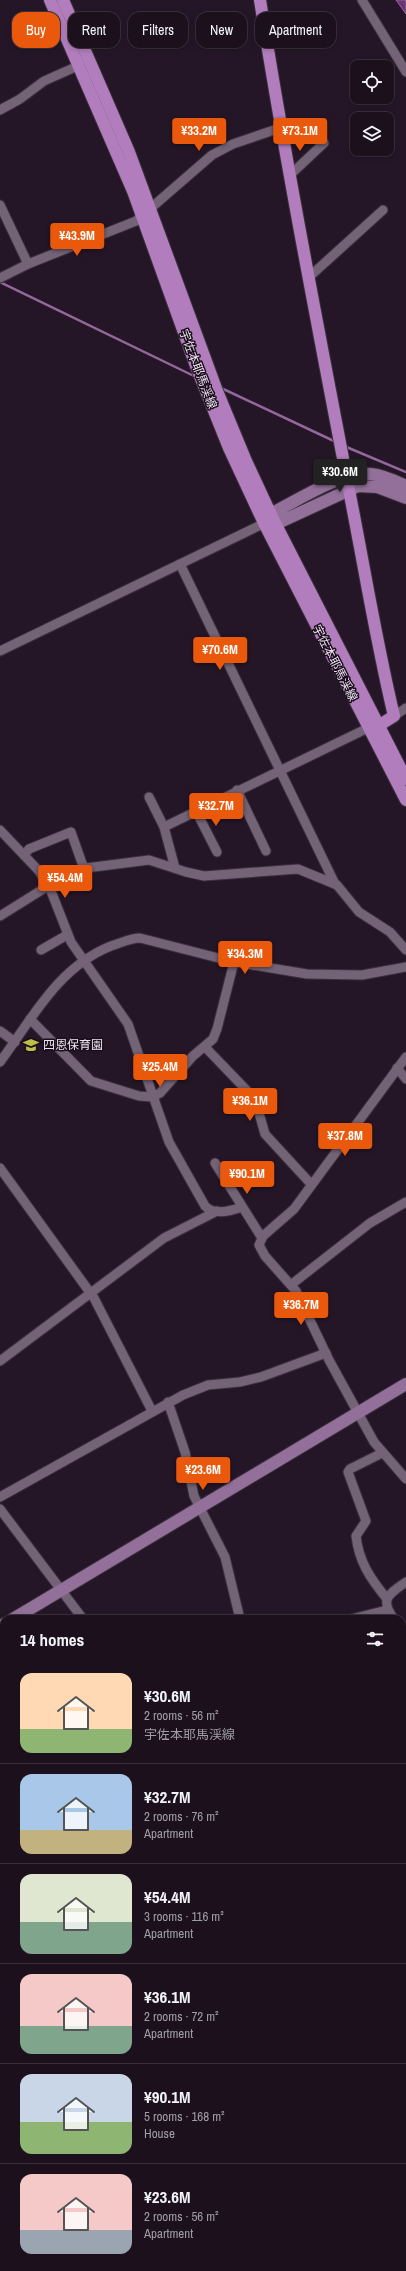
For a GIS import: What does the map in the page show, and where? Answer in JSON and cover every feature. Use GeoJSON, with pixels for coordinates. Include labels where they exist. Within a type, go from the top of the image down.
{"type":"FeatureCollection","features":[{"type":"Feature","properties":{"kind":"main road","name":"宇佐本耶馬渓線"},"geometry":{"type":"LineString","coordinates":[[50,0],[146,213],[213,378],[268,521]]}},
{"type":"Feature","properties":{"kind":"main road","name":"宇佐本耶馬渓線"},"geometry":{"type":"LineString","coordinates":[[63,0],[129,152],[146,213],[216,416],[373,727],[406,800]]}},
{"type":"Feature","properties":{"kind":"main road"},"geometry":{"type":"LineString","coordinates":[[260,0],[280,128],[308,278],[348,483],[377,644],[394,716],[373,727]]}},
{"type":"Feature","properties":{"kind":"main road","name":"宇佐本耶馬渓線"},"geometry":{"type":"LineString","coordinates":[[373,727],[406,778]]}},
{"type":"Feature","properties":{"kind":"street"},"geometry":{"type":"LineString","coordinates":[[362,0],[406,72]]}},
{"type":"Feature","properties":{"kind":"street"},"geometry":{"type":"LineString","coordinates":[[0,110],[20,99],[44,81],[80,65]]}},
{"type":"Feature","properties":{"kind":"street"},"geometry":{"type":"LineString","coordinates":[[0,278],[28,264],[128,226],[146,213],[212,155],[233,144],[280,128]]}},
{"type":"Feature","properties":{"kind":"street"},"geometry":{"type":"LineString","coordinates":[[289,176],[324,143]]}},
{"type":"Feature","properties":{"kind":"street"},"geometry":{"type":"LineString","coordinates":[[0,206],[28,264]]}},
{"type":"Feature","properties":{"kind":"street"},"geometry":{"type":"LineString","coordinates":[[308,278],[383,210]]}},
{"type":"Feature","properties":{"kind":"street"},"geometry":{"type":"LineString","coordinates":[[0,651],[268,521],[280,522],[361,474],[372,474],[406,486]]}},
{"type":"Feature","properties":{"kind":"street"},"geometry":{"type":"LineString","coordinates":[[348,483],[358,486],[372,486],[406,498]]}},
{"type":"Feature","properties":{"kind":"street"},"geometry":{"type":"LineString","coordinates":[[180,564],[335,884],[359,912],[390,932],[406,950]]}},
{"type":"Feature","properties":{"kind":"street"},"geometry":{"type":"LineString","coordinates":[[394,716],[406,708]]}},
{"type":"Feature","properties":{"kind":"street"},"geometry":{"type":"LineString","coordinates":[[164,827],[237,790],[373,727]]}},
{"type":"Feature","properties":{"kind":"street"},"geometry":{"type":"LineString","coordinates":[[237,790],[266,851]]}},
{"type":"Feature","properties":{"kind":"street"},"geometry":{"type":"LineString","coordinates":[[150,797],[164,827],[175,868]]}},
{"type":"Feature","properties":{"kind":"street"},"geometry":{"type":"LineString","coordinates":[[196,811],[217,852]]}},
{"type":"Feature","properties":{"kind":"street"},"geometry":{"type":"LineString","coordinates":[[0,831],[39,871],[48,886],[67,934],[83,961],[130,1029],[152,1097],[169,1142],[205,1206],[209,1210],[217,1212]]}},
{"type":"Feature","properties":{"kind":"street"},"geometry":{"type":"LineString","coordinates":[[24,855],[29,850],[71,832],[85,868],[149,860],[204,876],[293,869],[335,884]]}},
{"type":"Feature","properties":{"kind":"street"},"geometry":{"type":"LineString","coordinates":[[0,916],[48,886]]}},
{"type":"Feature","properties":{"kind":"street"},"geometry":{"type":"LineString","coordinates":[[41,950],[67,934]]}},
{"type":"Feature","properties":{"kind":"street"},"geometry":{"type":"LineString","coordinates":[[0,1062],[50,990],[83,961],[109,947],[127,940],[140,938],[234,962],[321,975],[362,975],[406,967]]}},
{"type":"Feature","properties":{"kind":"street"},"geometry":{"type":"LineString","coordinates":[[30,1019],[91,1081],[134,1095],[152,1097],[160,1093],[193,1056],[205,1047],[216,1033],[234,962]]}},
{"type":"Feature","properties":{"kind":"street"},"geometry":{"type":"LineString","coordinates":[[0,1031],[15,1042]]}},
{"type":"Feature","properties":{"kind":"street"},"geometry":{"type":"LineString","coordinates":[[205,1047],[255,1099],[265,1134],[311,1184]]}},
{"type":"Feature","properties":{"kind":"street"},"geometry":{"type":"LineString","coordinates":[[406,1057],[290,1213],[262,1238],[259,1245],[262,1252],[292,1284],[326,1354],[359,1412],[371,1438],[382,1453],[406,1479]]}},
{"type":"Feature","properties":{"kind":"street"},"geometry":{"type":"LineString","coordinates":[[397,1068],[406,1079]]}},
{"type":"Feature","properties":{"kind":"street"},"geometry":{"type":"LineString","coordinates":[[215,1163],[262,1238]]}},
{"type":"Feature","properties":{"kind":"street"},"geometry":{"type":"LineString","coordinates":[[0,1168],[90,1293],[152,1411]]}},
{"type":"Feature","properties":{"kind":"street"},"geometry":{"type":"LineString","coordinates":[[292,1284],[359,1231],[405,1205]]}},
{"type":"Feature","properties":{"kind":"street"},"geometry":{"type":"LineString","coordinates":[[0,1361],[164,1238],[217,1212],[242,1207]]}},
{"type":"Feature","properties":{"kind":"street"},"geometry":{"type":"LineString","coordinates":[[0,1497],[168,1402],[203,1386],[261,1377],[326,1354]]}},
{"type":"Feature","properties":{"kind":"street"},"geometry":{"type":"LineString","coordinates":[[20,1615],[406,1384]]}},
{"type":"Feature","properties":{"kind":"street"},"geometry":{"type":"LineString","coordinates":[[168,1402],[185,1452],[194,1496],[225,1557],[239,1615]]}},
{"type":"Feature","properties":{"kind":"street"},"geometry":{"type":"LineString","coordinates":[[382,1453],[350,1468],[348,1472],[366,1521],[356,1536],[362,1564],[387,1599],[387,1610],[391,1615]]}},
{"type":"Feature","properties":{"kind":"street"},"geometry":{"type":"LineString","coordinates":[[0,1509],[81,1615]]}},
{"type":"Feature","properties":{"kind":"street"},"geometry":{"type":"LineString","coordinates":[[387,1599],[394,1590],[406,1582]]}},
{"type":"Feature","properties":{"kind":"street"},"geometry":{"type":"LineString","coordinates":[[367,1615],[387,1610]]}},
{"type":"Feature","properties":{"kind":"shaded area"},"geometry":{"type":"Polygon","coordinates":[[[396,0],[406,0],[406,14],[396,0]]]}},
{"type":"Feature","properties":{"kind":"waterway"},"geometry":{"type":"LineString","coordinates":[[0,282],[196,377]]}},
{"type":"Feature","properties":{"kind":"waterway"},"geometry":{"type":"LineString","coordinates":[[219,387],[336,442]]}},
{"type":"Feature","properties":{"kind":"waterway"},"geometry":{"type":"LineString","coordinates":[[344,446],[406,472]]}},
{"type":"Feature","properties":{"kind":"place","name":"四恩保育園"},"geometry":{"type":"Point","coordinates":[31,1045]}}]}
